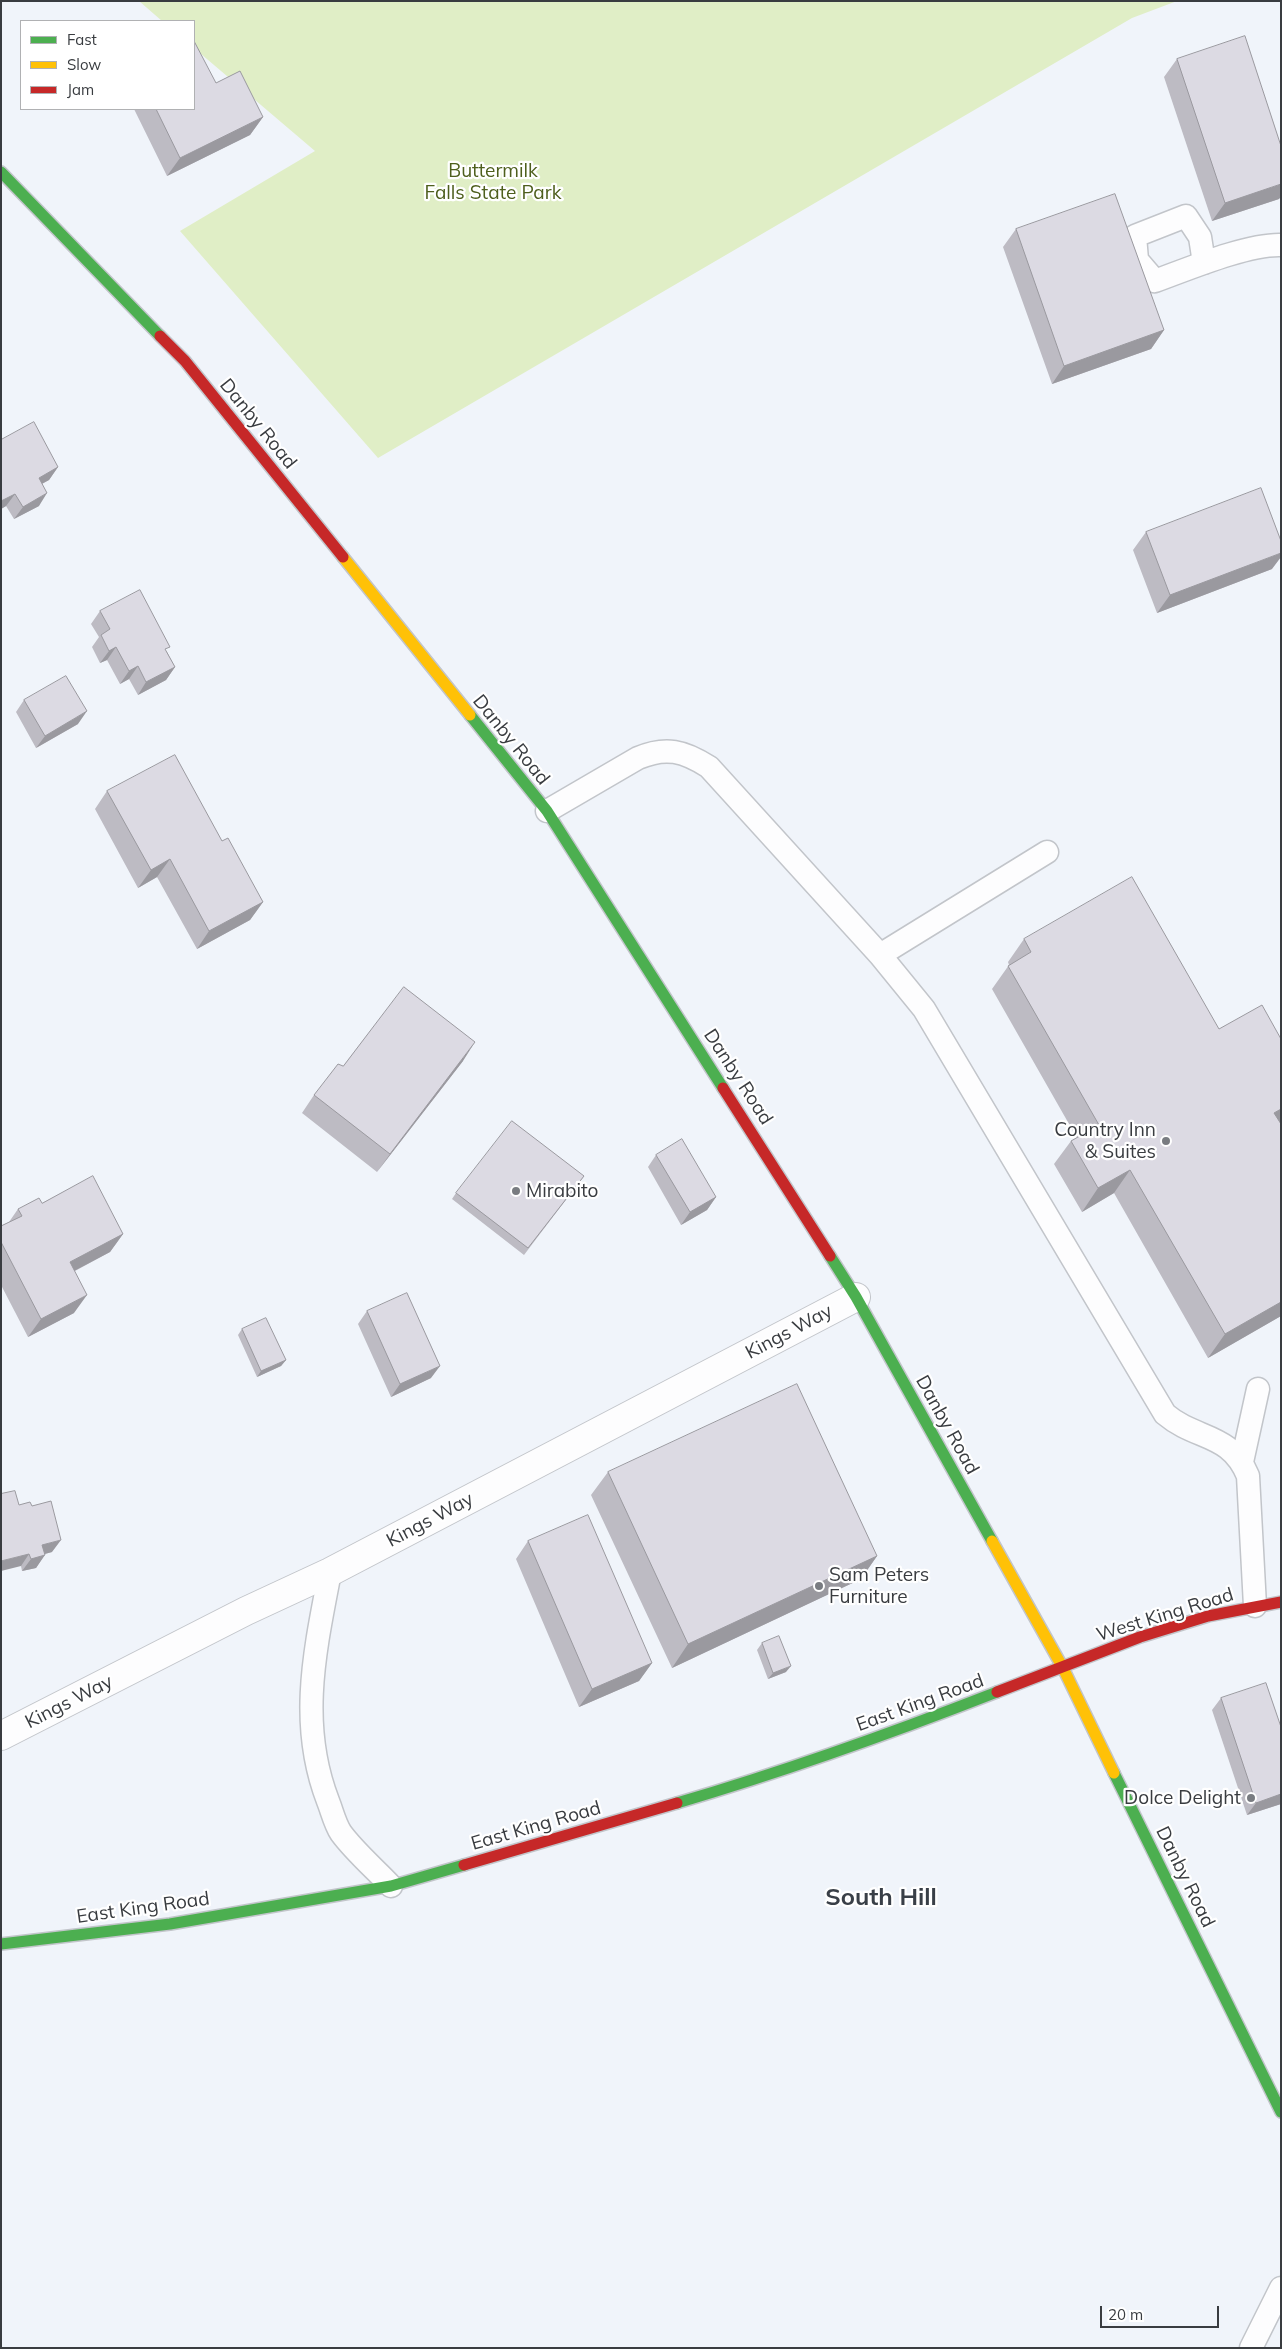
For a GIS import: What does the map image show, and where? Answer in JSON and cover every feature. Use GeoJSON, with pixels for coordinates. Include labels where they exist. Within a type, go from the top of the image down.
{"type":"FeatureCollection","features":[{"type":"Feature","properties":{"kind":"main road","name":"Danby Road"},"geometry":{"type":"LineString","coordinates":[[1,172],[185,361],[547,811],[856,1297],[1063,1668],[1281,2112]]}},
{"type":"Feature","properties":{"kind":"main road","name":"West King Road"},"geometry":{"type":"LineString","coordinates":[[1063,1668],[1140,1637],[1208,1616],[1281,1602]]}},
{"type":"Feature","properties":{"kind":"main road","name":"East King Road"},"geometry":{"type":"LineString","coordinates":[[1,1944],[170,1924],[391,1886],[759,1779],[900,1730],[1063,1668]]}},
{"type":"Feature","properties":{"kind":"street","name":"Kings Way"},"geometry":{"type":"LineString","coordinates":[[1,1736],[246,1612],[330,1572],[856,1297]]}},
{"type":"Feature","properties":{"kind":"lane"},"geometry":{"type":"LineString","coordinates":[[1204,263],[1268,245],[1281,245]]}},
{"type":"Feature","properties":{"kind":"lane"},"geometry":{"type":"LineString","coordinates":[[547,811],[638,758],[650,753],[662,750],[695,758],[709,767],[880,955],[924,1010],[1165,1414],[1187,1428],[1233,1450],[1242,1462],[1248,1476],[1255,1606]]}},
{"type":"Feature","properties":{"kind":"lane"},"geometry":{"type":"LineString","coordinates":[[880,955],[1047,852]]}},
{"type":"Feature","properties":{"kind":"lane"},"geometry":{"type":"LineString","coordinates":[[1242,1462],[1258,1389]]}},
{"type":"Feature","properties":{"kind":"lane"},"geometry":{"type":"LineString","coordinates":[[330,1572],[313,1662],[311,1724],[315,1756],[323,1788],[341,1832],[391,1886]]}},
{"type":"Feature","properties":{"kind":"lane"},"geometry":{"type":"LineString","coordinates":[[1251,2348],[1281,2288]]}},
{"type":"Feature","properties":{"kind":"green space","name":"Buttermilk Falls State Park"},"geometry":{"type":"Polygon","coordinates":[[[139,1],[1177,1],[1132,18],[378,458],[180,231],[315,151],[195,49],[195,20],[161,20],[139,1]]]}},
{"type":"Feature","properties":{"kind":"building"},"geometry":{"type":"Polygon","coordinates":[[[1245,36],[1281,146],[1281,184],[1225,203],[1177,59],[1245,36]]]}},
{"type":"Feature","properties":{"kind":"building"},"geometry":{"type":"Polygon","coordinates":[[[195,43],[216,83],[240,71],[263,117],[180,158],[156,110],[195,110],[195,43]]]}},
{"type":"Feature","properties":{"kind":"building"},"geometry":{"type":"Polygon","coordinates":[[[1115,194],[1164,330],[1064,366],[1016,229],[1115,194]]]}},
{"type":"Feature","properties":{"kind":"building"},"geometry":{"type":"Polygon","coordinates":[[[34,422],[58,467],[39,478],[47,493],[23,507],[15,494],[1,501],[1,440],[34,422]]]}},
{"type":"Feature","properties":{"kind":"building"},"geometry":{"type":"Polygon","coordinates":[[[1261,488],[1281,541],[1281,553],[1170,595],[1146,532],[1261,488]]]}},
{"type":"Feature","properties":{"kind":"building"},"geometry":{"type":"Polygon","coordinates":[[[140,590],[170,647],[165,649],[175,667],[146,682],[138,666],[129,671],[116,647],[109,651],[101,635],[110,629],[100,611],[140,590]]]}},
{"type":"Feature","properties":{"kind":"building"},"geometry":{"type":"Polygon","coordinates":[[[66,676],[87,711],[45,736],[24,700],[66,676]]]}},
{"type":"Feature","properties":{"kind":"building"},"geometry":{"type":"Polygon","coordinates":[[[175,755],[222,841],[228,838],[263,902],[209,931],[170,859],[151,870],[107,791],[175,755]]]}},
{"type":"Feature","properties":{"kind":"building"},"geometry":{"type":"Polygon","coordinates":[[[1132,877],[1219,1029],[1262,1005],[1281,1039],[1281,1109],[1274,1113],[1281,1124],[1281,1302],[1225,1334],[1130,1170],[1098,1188],[1071,1141],[1099,1125],[1008,966],[1031,952],[1024,939],[1132,877]]]}},
{"type":"Feature","properties":{"kind":"building"},"geometry":{"type":"Polygon","coordinates":[[[404,987],[475,1042],[390,1154],[314,1095],[338,1064],[343,1066],[404,987]]]}},
{"type":"Feature","properties":{"kind":"building","name":"Mirabito"},"geometry":{"type":"Polygon","coordinates":[[[512,1121],[584,1176],[528,1248],[456,1193],[512,1121]]]}},
{"type":"Feature","properties":{"kind":"building"},"geometry":{"type":"Polygon","coordinates":[[[682,1139],[716,1197],[690,1212],[656,1155],[682,1139]]]}},
{"type":"Feature","properties":{"kind":"building"},"geometry":{"type":"Polygon","coordinates":[[[93,1176],[123,1234],[70,1262],[87,1295],[41,1319],[1,1242],[1,1226],[22,1216],[18,1209],[39,1198],[42,1203],[93,1176]]]}},
{"type":"Feature","properties":{"kind":"building"},"geometry":{"type":"Polygon","coordinates":[[[407,1293],[440,1366],[400,1384],[367,1311],[407,1293]]]}},
{"type":"Feature","properties":{"kind":"building"},"geometry":{"type":"Polygon","coordinates":[[[266,1318],[286,1360],[261,1371],[242,1329],[266,1318]]]}},
{"type":"Feature","properties":{"kind":"building"},"geometry":{"type":"Polygon","coordinates":[[[797,1384],[877,1556],[688,1644],[608,1472],[797,1384]]]}},
{"type":"Feature","properties":{"kind":"building"},"geometry":{"type":"Polygon","coordinates":[[[15,1491],[19,1505],[30,1502],[32,1506],[51,1501],[61,1540],[42,1545],[45,1555],[31,1559],[29,1554],[1,1561],[1,1494],[15,1491]]]}},
{"type":"Feature","properties":{"kind":"building"},"geometry":{"type":"Polygon","coordinates":[[[588,1515],[652,1663],[592,1689],[528,1541],[588,1515]]]}},
{"type":"Feature","properties":{"kind":"building"},"geometry":{"type":"Polygon","coordinates":[[[779,1636],[791,1666],[773,1673],[762,1643],[779,1636]]]}},
{"type":"Feature","properties":{"kind":"building"},"geometry":{"type":"Polygon","coordinates":[[[1266,1683],[1281,1727],[1281,1794],[1256,1803],[1221,1698],[1266,1683]]]}},
{"type":"Feature","properties":{"kind":"traffic: fast"},"geometry":{"type":"LineString","coordinates":[[1,172],[160,336]]}},
{"type":"Feature","properties":{"kind":"traffic: fast"},"geometry":{"type":"LineString","coordinates":[[470,715],[547,811],[723,1088]]}},
{"type":"Feature","properties":{"kind":"traffic: fast"},"geometry":{"type":"LineString","coordinates":[[830,1256],[856,1297],[992,1541]]}},
{"type":"Feature","properties":{"kind":"traffic: fast"},"geometry":{"type":"LineString","coordinates":[[677,1803],[839,1751],[997,1692]]}},
{"type":"Feature","properties":{"kind":"traffic: fast"},"geometry":{"type":"LineString","coordinates":[[1114,1773],[1281,2112]]}},
{"type":"Feature","properties":{"kind":"traffic: fast"},"geometry":{"type":"LineString","coordinates":[[1,1944],[170,1924],[391,1886],[464,1865]]}},
{"type":"Feature","properties":{"kind":"traffic: slow"},"geometry":{"type":"LineString","coordinates":[[343,557],[470,715]]}},
{"type":"Feature","properties":{"kind":"traffic: slow"},"geometry":{"type":"LineString","coordinates":[[992,1541],[1063,1668],[1114,1773]]}},
{"type":"Feature","properties":{"kind":"traffic: jam"},"geometry":{"type":"LineString","coordinates":[[160,336],[185,361],[343,557]]}},
{"type":"Feature","properties":{"kind":"traffic: jam"},"geometry":{"type":"LineString","coordinates":[[723,1088],[830,1256]]}},
{"type":"Feature","properties":{"kind":"traffic: jam"},"geometry":{"type":"LineString","coordinates":[[997,1692],[1140,1637],[1208,1616],[1281,1602]]}},
{"type":"Feature","properties":{"kind":"traffic: jam"},"geometry":{"type":"LineString","coordinates":[[464,1865],[677,1803]]}},
{"type":"Feature","properties":{"kind":"place","name":"Country Inn & Suites"},"geometry":{"type":"Point","coordinates":[1166,1141]}},
{"type":"Feature","properties":{"kind":"place","name":"Mirabito"},"geometry":{"type":"Point","coordinates":[516,1191]}},
{"type":"Feature","properties":{"kind":"place","name":"Sam Peters Furniture"},"geometry":{"type":"Point","coordinates":[819,1586]}},
{"type":"Feature","properties":{"kind":"place","name":"Dolce Delight"},"geometry":{"type":"Point","coordinates":[1251,1798]}},
{"type":"Feature","properties":{"kind":"district","name":"South Hill"},"geometry":{"type":"Point","coordinates":[881,1898]}}]}
